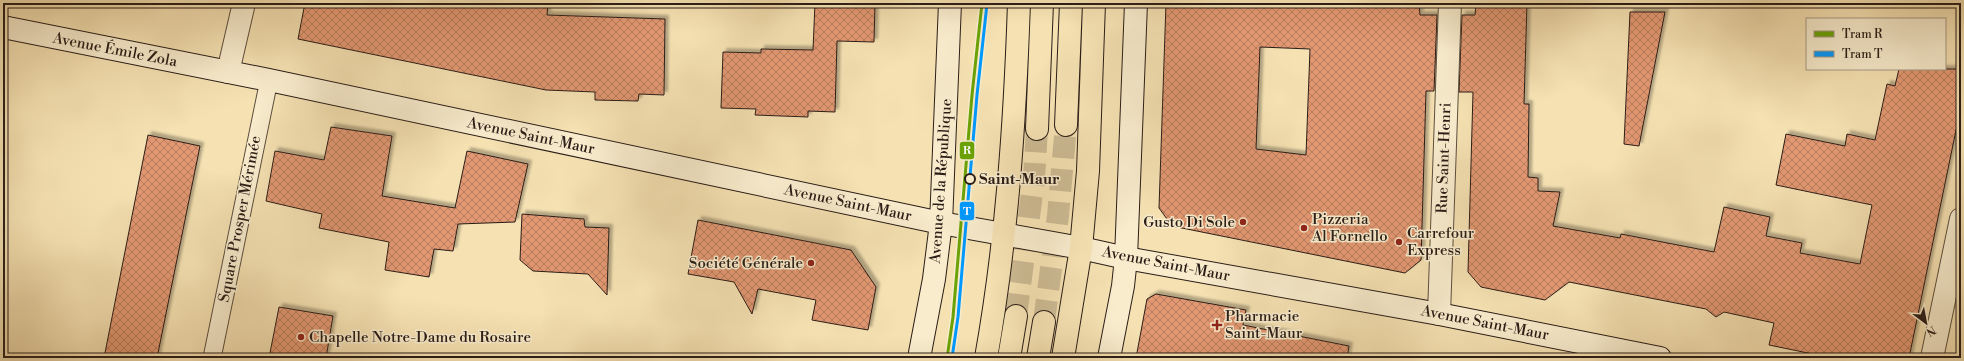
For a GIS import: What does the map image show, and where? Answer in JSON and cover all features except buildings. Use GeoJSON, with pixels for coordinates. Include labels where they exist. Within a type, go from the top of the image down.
{"type":"FeatureCollection","features":[{"type":"Feature","properties":{"kind":"main road"},"geometry":{"type":"LineString","coordinates":[[986,358],[1005,234],[1012,159],[1019,3]]}},
{"type":"Feature","properties":{"kind":"main road"},"geometry":{"type":"LineString","coordinates":[[1037,128],[1042,3]]}},
{"type":"Feature","properties":{"kind":"main road"},"geometry":{"type":"LineString","coordinates":[[1066,125],[1071,3]]}},
{"type":"Feature","properties":{"kind":"main road"},"geometry":{"type":"LineString","coordinates":[[1064,358],[1081,248],[1088,171],[1094,3]]}},
{"type":"Feature","properties":{"kind":"main road"},"geometry":{"type":"LineString","coordinates":[[1009,358],[1016,316]]}},
{"type":"Feature","properties":{"kind":"main road"},"geometry":{"type":"LineString","coordinates":[[1038,358],[1044,322]]}},
{"type":"Feature","properties":{"kind":"street"},"geometry":{"type":"LineString","coordinates":[[228,72],[244,3]]}},
{"type":"Feature","properties":{"kind":"street","name":"Avenue de la République"},"geometry":{"type":"LineString","coordinates":[[919,358],[934,279],[941,223],[950,3]]}},
{"type":"Feature","properties":{"kind":"street"},"geometry":{"type":"LineString","coordinates":[[1108,358],[1123,286],[1126,258],[1136,3]]}},
{"type":"Feature","properties":{"kind":"street","name":"Rue Saint-Henri"},"geometry":{"type":"LineString","coordinates":[[1439,314],[1450,3]]}},
{"type":"Feature","properties":{"kind":"street","name":"Avenue Émile Zola"},"geometry":{"type":"LineString","coordinates":[[3,27],[228,72]]}},
{"type":"Feature","properties":{"kind":"street","name":"Avenue Saint-Maur"},"geometry":{"type":"LineString","coordinates":[[228,72],[941,223],[1439,314],[1660,358]]}},
{"type":"Feature","properties":{"kind":"street"},"geometry":{"type":"LineString","coordinates":[[1932,358],[1961,219]]}},
{"type":"Feature","properties":{"kind":"lane","name":"Square Prosper Mérimée"},"geometry":{"type":"LineString","coordinates":[[212,358],[269,80]]}},
{"type":"Feature","properties":{"kind":"tunnel"},"geometry":{"type":"LineString","coordinates":[[1044,322],[1058,216],[1066,125]]}},
{"type":"Feature","properties":{"kind":"tunnel"},"geometry":{"type":"LineString","coordinates":[[1016,316],[1034,178],[1037,129]]}},
{"type":"Feature","properties":{"kind":"tram line","name":"R"},"geometry":{"type":"LineString","coordinates":[[947,358],[953,317],[972,95],[982,3]]}},
{"type":"Feature","properties":{"kind":"tram line","name":"T"},"geometry":{"type":"LineString","coordinates":[[952,358],[958,317],[977,95],[987,4]]}},
{"type":"Feature","properties":{"kind":"place","name":"Saint-Maur"},"geometry":{"type":"Point","coordinates":[970,179]}},
{"type":"Feature","properties":{"kind":"place","name":"Gusto Di Sole"},"geometry":{"type":"Point","coordinates":[1243,222]}},
{"type":"Feature","properties":{"kind":"place","name":"Pizzeria Al Fornello"},"geometry":{"type":"Point","coordinates":[1304,228]}},
{"type":"Feature","properties":{"kind":"place","name":"Carrefour Express"},"geometry":{"type":"Point","coordinates":[1399,242]}},
{"type":"Feature","properties":{"kind":"place","name":"Société Générale"},"geometry":{"type":"Point","coordinates":[811,263]}},
{"type":"Feature","properties":{"kind":"place","name":"Pharmacie Saint-Maur"},"geometry":{"type":"Point","coordinates":[1217,325]}},
{"type":"Feature","properties":{"kind":"place","name":"Chapelle Notre-Dame du Rosaire"},"geometry":{"type":"Point","coordinates":[301,337]}}]}
